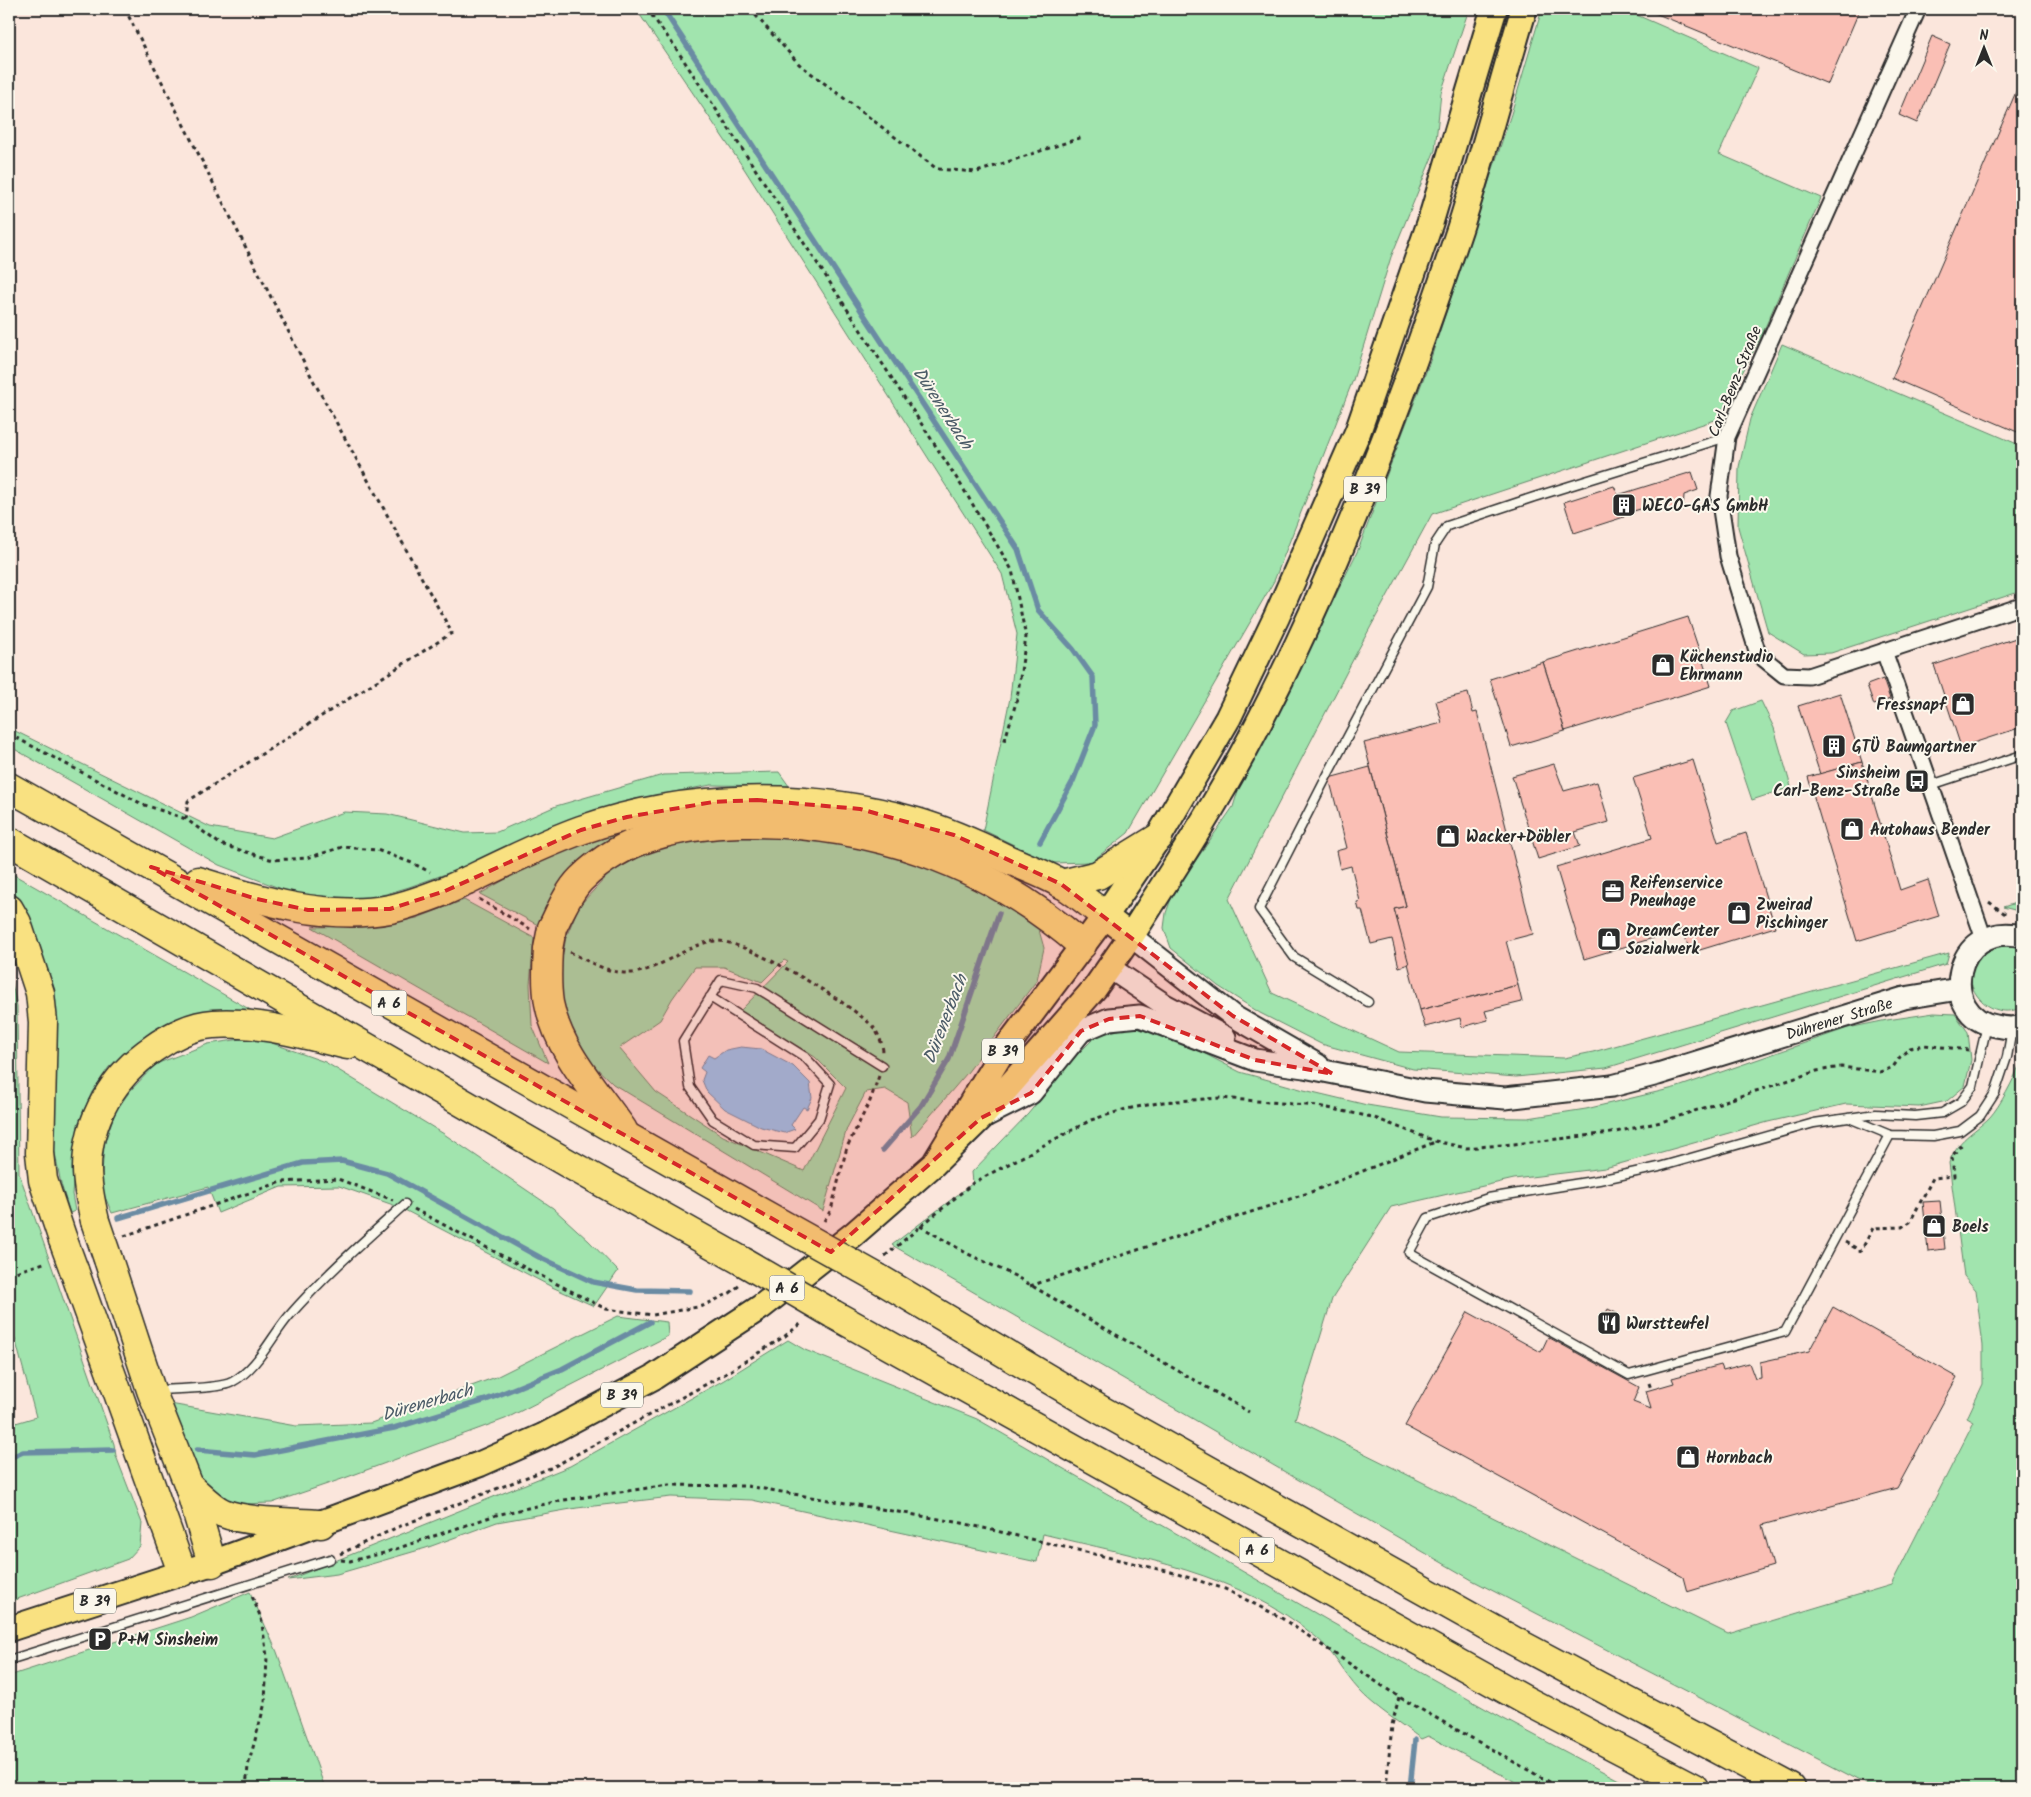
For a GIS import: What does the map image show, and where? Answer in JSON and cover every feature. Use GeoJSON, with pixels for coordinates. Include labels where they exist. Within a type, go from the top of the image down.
{"type":"FeatureCollection","features":[{"type":"Feature","properties":{"kind":"highway","name":"B 39"},"geometry":{"type":"LineString","coordinates":[[1105,916],[1158,838],[1228,718],[1277,616],[1358,431],[1430,223],[1494,9]]}},
{"type":"Feature","properties":{"kind":"highway","name":"B 39"},"geometry":{"type":"LineString","coordinates":[[1131,936],[1202,826],[1252,736],[1298,643],[1355,516],[1402,392],[1460,227],[1524,9]]}},
{"type":"Feature","properties":{"kind":"highway","name":"A 6"},"geometry":{"type":"LineString","coordinates":[[9,786],[787,1227],[881,1268],[1100,1410],[1521,1645],[1791,1788]]}},
{"type":"Feature","properties":{"kind":"highway"},"geometry":{"type":"LineString","coordinates":[[151,867],[257,899],[308,910],[347,912],[390,909],[456,886],[525,853],[581,830],[627,817],[673,807],[705,803],[758,800],[806,802],[860,809],[916,822],[954,835],[1061,884],[1105,916]]}},
{"type":"Feature","properties":{"kind":"highway"},"geometry":{"type":"LineString","coordinates":[[628,1137],[568,1051],[556,1028],[549,1004],[547,981],[549,939],[565,902],[580,880],[607,857],[641,839],[677,829],[715,824],[804,825],[858,832],[910,847],[990,880],[1023,899],[1056,922],[1082,945]]}},
{"type":"Feature","properties":{"kind":"highway"},"geometry":{"type":"LineString","coordinates":[[1061,884],[1098,875],[1158,838]]}},
{"type":"Feature","properties":{"kind":"highway","name":"A 6"},"geometry":{"type":"LineString","coordinates":[[9,840],[569,1164],[820,1316],[1525,1700],[1694,1788]]}},
{"type":"Feature","properties":{"kind":"highway"},"geometry":{"type":"LineString","coordinates":[[9,909],[17,923],[33,966],[40,993],[43,1022],[40,1153],[43,1180],[60,1232],[64,1265],[182,1572]]}},
{"type":"Feature","properties":{"kind":"highway"},"geometry":{"type":"LineString","coordinates":[[212,1563],[189,1486],[151,1390],[112,1249],[95,1221],[87,1168],[91,1139],[100,1108],[115,1082],[138,1058],[170,1036],[210,1024],[258,1024],[375,1051]]}},
{"type":"Feature","properties":{"kind":"highway"},"geometry":{"type":"LineString","coordinates":[[189,1486],[223,1513],[247,1518],[321,1524]]}},
{"type":"Feature","properties":{"kind":"main road"},"geometry":{"type":"LineString","coordinates":[[1105,916],[1233,1016],[1333,1074]]}},
{"type":"Feature","properties":{"kind":"main road","name":"B 39"},"geometry":{"type":"LineString","coordinates":[[934,1164],[999,1056],[1105,916]]}},
{"type":"Feature","properties":{"kind":"main road"},"geometry":{"type":"LineString","coordinates":[[2017,1027],[1987,1025],[1974,1016],[1964,1003],[1959,988],[1959,974],[1964,960],[1972,948],[1984,939],[1997,934],[2010,933],[2018,928]]}},
{"type":"Feature","properties":{"kind":"main road","name":"B 39"},"geometry":{"type":"LineString","coordinates":[[9,1629],[212,1563],[480,1464],[542,1436],[654,1377],[761,1308],[854,1234],[934,1164],[981,1118],[1095,988],[1131,936]]}},
{"type":"Feature","properties":{"kind":"main road"},"geometry":{"type":"LineString","coordinates":[[1082,945],[1110,968],[1165,1005],[1223,1036],[1304,1068]]}},
{"type":"Feature","properties":{"kind":"main road","name":"Dührener Straße"},"geometry":{"type":"LineString","coordinates":[[1304,1068],[1425,1091],[1504,1098],[1612,1086],[1904,998],[1959,988]]}},
{"type":"Feature","properties":{"kind":"main road"},"geometry":{"type":"LineString","coordinates":[[981,1118],[1031,1092],[1081,1030],[1109,1019],[1140,1016],[1255,1060],[1304,1068]]}},
{"type":"Feature","properties":{"kind":"street","name":"Carl-Benz-Straße"},"geometry":{"type":"LineString","coordinates":[[1918,9],[1727,437],[1719,496],[1728,556],[1758,654],[1784,675],[1809,676],[2022,606]]}},
{"type":"Feature","properties":{"kind":"street"},"geometry":{"type":"LineString","coordinates":[[1884,651],[1984,939]]}},
{"type":"Feature","properties":{"kind":"lane"},"geometry":{"type":"LineString","coordinates":[[1368,1002],[1294,957],[1259,909],[1427,587],[1435,544],[1447,526],[1727,437]]}},
{"type":"Feature","properties":{"kind":"lane"},"geometry":{"type":"LineString","coordinates":[[1932,785],[2022,755]]}},
{"type":"Feature","properties":{"kind":"lane"},"geometry":{"type":"LineString","coordinates":[[710,997],[805,1058],[830,1084],[819,1119],[795,1148],[754,1144],[713,1120],[690,1087],[683,1041],[720,980],[758,988],[882,1066]]}},
{"type":"Feature","properties":{"kind":"lane"},"geometry":{"type":"LineString","coordinates":[[1890,1136],[1785,1332],[1629,1375],[1409,1253],[1428,1218],[1488,1198],[1599,1180],[1658,1167],[1788,1130],[1847,1117],[1876,1114],[1915,1116],[1942,1113],[1961,1102],[1973,1086],[1987,1025]]}},
{"type":"Feature","properties":{"kind":"lane"},"geometry":{"type":"LineString","coordinates":[[1847,1117],[1890,1136],[1933,1136],[1960,1131],[1980,1116],[1995,1093],[2017,1027]]}},
{"type":"Feature","properties":{"kind":"lane"},"geometry":{"type":"LineString","coordinates":[[151,1390],[190,1389],[231,1383],[251,1367],[288,1317],[337,1265],[405,1204]]}},
{"type":"Feature","properties":{"kind":"lane"},"geometry":{"type":"LineString","coordinates":[[9,1660],[330,1559]]}},
{"type":"Feature","properties":{"kind":"path"},"geometry":{"type":"LineString","coordinates":[[125,9],[313,380],[452,633],[188,801],[186,819]]}},
{"type":"Feature","properties":{"kind":"path"},"geometry":{"type":"LineString","coordinates":[[647,9],[675,47],[820,267],[961,486],[1012,570],[1026,637],[1017,699],[1004,743]]}},
{"type":"Feature","properties":{"kind":"path"},"geometry":{"type":"LineString","coordinates":[[750,9],[799,64],[938,169],[977,172],[1083,137]]}},
{"type":"Feature","properties":{"kind":"path"},"geometry":{"type":"LineString","coordinates":[[9,734],[142,804],[186,819],[220,844],[273,860],[307,858],[343,847],[377,850],[412,863],[610,971],[631,973],[650,968],[698,945],[718,941],[738,945],[784,968],[848,1006],[874,1029],[883,1046],[882,1066],[870,1101],[847,1147],[832,1210],[821,1225]]}},
{"type":"Feature","properties":{"kind":"path"},"geometry":{"type":"LineString","coordinates":[[1970,897],[1991,903],[2018,928]]}},
{"type":"Feature","properties":{"kind":"path"},"geometry":{"type":"LineString","coordinates":[[881,1268],[920,1226],[973,1183],[1091,1120],[1163,1102],[1220,1098],[1318,1106],[1372,1117],[1435,1141],[1466,1148],[1611,1133],[1661,1122],[1817,1071],[1841,1067],[1880,1072],[1893,1067],[1900,1056],[1910,1048],[1924,1045],[1970,1051]]}},
{"type":"Feature","properties":{"kind":"path"},"geometry":{"type":"LineString","coordinates":[[1030,1286],[1311,1192],[1435,1141]]}},
{"type":"Feature","properties":{"kind":"path"},"geometry":{"type":"LineString","coordinates":[[1836,1237],[1861,1251],[1873,1228],[1902,1227],[1910,1222],[1933,1178],[1954,1176],[1952,1156],[1964,1142]]}},
{"type":"Feature","properties":{"kind":"path"},"geometry":{"type":"LineString","coordinates":[[112,1249],[281,1182],[338,1179],[405,1204],[606,1309],[653,1315],[703,1306],[730,1293],[743,1271]]}},
{"type":"Feature","properties":{"kind":"path"},"geometry":{"type":"LineString","coordinates":[[920,1226],[968,1254],[1015,1276],[1249,1412]]}},
{"type":"Feature","properties":{"kind":"path"},"geometry":{"type":"LineString","coordinates":[[9,1274],[64,1265]]}},
{"type":"Feature","properties":{"kind":"path"},"geometry":{"type":"LineString","coordinates":[[330,1559],[398,1527],[553,1467],[726,1374],[820,1316]]}},
{"type":"Feature","properties":{"kind":"path"},"geometry":{"type":"LineString","coordinates":[[330,1559],[350,1561],[384,1553],[496,1514],[564,1500],[669,1485],[747,1486],[962,1523],[1171,1572],[1225,1589],[1280,1617],[1399,1698],[1560,1788]]}},
{"type":"Feature","properties":{"kind":"path"},"geometry":{"type":"LineString","coordinates":[[246,1788],[248,1766],[265,1703],[267,1656],[261,1618],[247,1586]]}},
{"type":"Feature","properties":{"kind":"path"},"geometry":{"type":"LineString","coordinates":[[1386,1788],[1392,1725],[1399,1698]]}},
{"type":"Feature","properties":{"kind":"highlighted area"},"geometry":{"type":"Polygon","coordinates":[[[757,800],[860,809],[954,835],[1061,884],[1233,1016],[1333,1074],[1255,1060],[1140,1016],[1109,1019],[1081,1031],[1031,1093],[981,1118],[831,1252],[151,867],[257,899],[308,910],[390,909],[445,891],[581,830],[627,817],[713,802],[757,800]]]}},
{"type":"Feature","properties":{"kind":"green space"},"geometry":{"type":"Polygon","coordinates":[[[636,9],[1469,9],[1441,93],[1435,150],[1391,257],[1353,380],[1274,581],[1128,833],[1091,862],[1051,863],[983,830],[1010,698],[1017,634],[1002,574],[745,170],[636,9]]]}},
{"type":"Feature","properties":{"kind":"green space"},"geometry":{"type":"Polygon","coordinates":[[[1542,9],[1623,9],[1758,68],[1719,154],[1821,198],[1761,337],[1718,419],[1432,514],[1358,650],[1229,899],[1272,993],[1399,1052],[1564,1058],[1593,1052],[1949,953],[1946,964],[1606,1068],[1516,1077],[1413,1069],[1321,1044],[1260,1013],[1218,986],[1171,948],[1164,928],[1166,913],[1173,893],[1233,807],[1239,787],[1273,723],[1358,550],[1429,364],[1511,114],[1542,9]]]}},
{"type":"Feature","properties":{"kind":"green space"},"geometry":{"type":"Polygon","coordinates":[[[1782,344],[2022,446],[2022,556],[2017,569],[2022,571],[2022,591],[1831,653],[1804,654],[1768,632],[1738,527],[1739,467],[1750,419],[1782,344]]]}},
{"type":"Feature","properties":{"kind":"green space"},"geometry":{"type":"Polygon","coordinates":[[[1761,701],[1774,728],[1791,787],[1752,800],[1726,723],[1733,711],[1761,701]]]}},
{"type":"Feature","properties":{"kind":"green space"},"geometry":{"type":"Polygon","coordinates":[[[9,728],[210,827],[272,838],[344,812],[387,814],[465,833],[497,832],[556,806],[663,775],[779,772],[789,786],[711,785],[631,800],[522,841],[465,867],[369,899],[295,894],[219,865],[9,746],[9,728]]]}},
{"type":"Feature","properties":{"kind":"green space"},"geometry":{"type":"Polygon","coordinates":[[[654,822],[583,863],[546,907],[538,925],[480,894],[538,860],[588,839],[654,822]]]}},
{"type":"Feature","properties":{"kind":"green space"},"geometry":{"type":"Polygon","coordinates":[[[772,833],[865,845],[937,870],[1017,910],[1037,923],[1044,948],[1037,980],[967,1073],[912,1137],[907,1102],[885,1089],[866,1092],[847,1128],[823,1211],[613,1084],[581,1053],[563,1013],[559,976],[566,937],[579,906],[610,873],[658,847],[713,835],[772,833]],[[784,960],[762,982],[724,967],[695,967],[672,999],[660,1020],[619,1048],[656,1092],[723,1136],[804,1171],[846,1088],[815,1057],[740,1011],[788,962],[784,960]]]}},
{"type":"Feature","properties":{"kind":"green space"},"geometry":{"type":"Polygon","coordinates":[[[9,872],[256,1013],[219,1010],[185,1016],[166,1025],[135,1045],[109,1067],[92,1092],[78,1124],[72,1194],[75,1211],[70,1213],[61,1184],[54,1148],[52,1017],[26,915],[9,887],[9,872]]]}},
{"type":"Feature","properties":{"kind":"green space"},"geometry":{"type":"Polygon","coordinates":[[[464,900],[534,938],[530,984],[532,1025],[548,1063],[312,927],[375,926],[417,918],[464,900]]]}},
{"type":"Feature","properties":{"kind":"green space"},"geometry":{"type":"Polygon","coordinates":[[[2022,901],[2022,912],[2003,907],[2022,901]]]}},
{"type":"Feature","properties":{"kind":"green space"},"geometry":{"type":"Polygon","coordinates":[[[1998,943],[2022,947],[2022,1007],[2010,1011],[1988,1006],[1973,989],[1970,978],[1972,967],[1978,956],[1998,943]]]}},
{"type":"Feature","properties":{"kind":"green space"},"geometry":{"type":"Polygon","coordinates":[[[9,970],[17,1006],[19,1173],[114,1444],[116,1456],[142,1523],[140,1546],[128,1559],[9,1602],[9,1425],[36,1417],[9,1316],[9,970]]]}},
{"type":"Feature","properties":{"kind":"green space"},"geometry":{"type":"Polygon","coordinates":[[[1934,1013],[1955,1014],[1968,1032],[1971,1060],[1965,1086],[1947,1101],[1919,1107],[1846,1104],[1768,1122],[1605,1168],[1514,1179],[1391,1207],[1332,1299],[1295,1419],[1728,1634],[1891,1585],[1974,1422],[1967,1418],[1983,1384],[1983,1346],[1976,1290],[1964,1276],[1949,1163],[1961,1142],[1990,1117],[2002,1099],[2019,1066],[2022,1042],[2022,1788],[1874,1788],[1472,1580],[892,1245],[973,1183],[972,1172],[1028,1114],[1074,1058],[1096,1036],[1133,1026],[1159,1030],[1240,1072],[1367,1105],[1441,1117],[1528,1118],[1586,1109],[1678,1087],[1848,1028],[1934,1013]]]}},
{"type":"Feature","properties":{"kind":"green space"},"geometry":{"type":"Polygon","coordinates":[[[255,1037],[325,1062],[444,1134],[553,1208],[618,1271],[594,1306],[552,1287],[399,1207],[339,1186],[281,1187],[218,1213],[208,1187],[112,1213],[101,1188],[104,1145],[115,1112],[130,1091],[156,1064],[208,1044],[255,1037]]]}},
{"type":"Feature","properties":{"kind":"green space"},"geometry":{"type":"Polygon","coordinates":[[[618,1316],[667,1322],[668,1336],[505,1419],[272,1503],[241,1504],[216,1495],[194,1471],[170,1404],[296,1426],[371,1423],[496,1377],[618,1316]]]}},
{"type":"Feature","properties":{"kind":"green space"},"geometry":{"type":"Polygon","coordinates":[[[788,1340],[805,1350],[977,1419],[1329,1621],[1502,1718],[1634,1788],[1527,1788],[1428,1736],[1421,1739],[1365,1696],[1328,1649],[1316,1637],[1286,1615],[1254,1597],[1221,1582],[1186,1570],[1043,1534],[1037,1562],[752,1500],[671,1497],[577,1508],[497,1522],[426,1548],[337,1574],[288,1580],[570,1466],[724,1380],[788,1340]]]}},
{"type":"Feature","properties":{"kind":"green space"},"geometry":{"type":"Polygon","coordinates":[[[250,1592],[277,1652],[325,1788],[9,1788],[9,1676],[191,1617],[250,1592]]]}},
{"type":"Feature","properties":{"kind":"water"},"geometry":{"type":"Polygon","coordinates":[[[741,1047],[761,1049],[793,1066],[810,1083],[812,1098],[807,1109],[803,1107],[791,1125],[795,1129],[784,1133],[761,1127],[725,1109],[707,1092],[702,1080],[705,1072],[700,1068],[708,1055],[714,1058],[726,1050],[741,1047]]]}},
{"type":"Feature","properties":{"kind":"building"},"geometry":{"type":"Polygon","coordinates":[[[1645,9],[1860,9],[1828,84],[1645,9]]]}},
{"type":"Feature","properties":{"kind":"building"},"geometry":{"type":"Polygon","coordinates":[[[1932,36],[1950,44],[1917,123],[1899,115],[1932,36]]]}},
{"type":"Feature","properties":{"kind":"building"},"geometry":{"type":"Polygon","coordinates":[[[2022,78],[2022,434],[1892,378],[2022,78]]]}},
{"type":"Feature","properties":{"kind":"building","name":"WECO-GAS GmbH"},"geometry":{"type":"Polygon","coordinates":[[[1692,472],[1698,490],[1684,495],[1683,510],[1644,508],[1623,514],[1624,517],[1574,533],[1564,502],[1614,486],[1618,495],[1692,472]]]}},
{"type":"Feature","properties":{"kind":"building"},"geometry":{"type":"Polygon","coordinates":[[[1688,617],[1711,686],[1565,731],[1543,662],[1688,617]]]}},
{"type":"Feature","properties":{"kind":"building"},"geometry":{"type":"Polygon","coordinates":[[[2022,636],[2022,727],[1961,747],[1934,665],[2022,636]]]}},
{"type":"Feature","properties":{"kind":"building"},"geometry":{"type":"Polygon","coordinates":[[[1543,662],[1565,731],[1511,747],[1490,679],[1543,662]]]}},
{"type":"Feature","properties":{"kind":"building"},"geometry":{"type":"Polygon","coordinates":[[[1883,679],[1890,699],[1874,705],[1867,685],[1883,679]]]}},
{"type":"Feature","properties":{"kind":"building","name":"Wacker+Döbler"},"geometry":{"type":"Polygon","coordinates":[[[1468,693],[1473,713],[1477,712],[1533,934],[1506,941],[1518,985],[1420,1010],[1394,909],[1406,906],[1364,743],[1442,723],[1436,701],[1468,693]]]}},
{"type":"Feature","properties":{"kind":"building","name":"GTÜ Baumgartner"},"geometry":{"type":"Polygon","coordinates":[[[1840,693],[1862,762],[1820,774],[1798,706],[1840,693]]]}},
{"type":"Feature","properties":{"kind":"building"},"geometry":{"type":"Polygon","coordinates":[[[1693,760],[1718,842],[1746,833],[1775,927],[1690,953],[1683,929],[1584,959],[1556,867],[1652,838],[1633,778],[1693,760]]]}},
{"type":"Feature","properties":{"kind":"building","name":"Autohaus Bender"},"geometry":{"type":"Polygon","coordinates":[[[1862,762],[1900,890],[1928,880],[1939,916],[1857,941],[1808,777],[1862,762]]]}},
{"type":"Feature","properties":{"kind":"building"},"geometry":{"type":"Polygon","coordinates":[[[1554,764],[1564,791],[1597,782],[1609,822],[1575,832],[1580,846],[1538,859],[1512,776],[1554,764]]]}},
{"type":"Feature","properties":{"kind":"building"},"geometry":{"type":"Polygon","coordinates":[[[1370,767],[1406,906],[1394,909],[1409,964],[1399,967],[1392,939],[1371,944],[1362,910],[1359,910],[1357,902],[1360,901],[1351,866],[1340,869],[1336,851],[1347,848],[1329,778],[1370,767]]]}},
{"type":"Feature","properties":{"kind":"building"},"geometry":{"type":"Polygon","coordinates":[[[1518,985],[1522,1002],[1485,1011],[1488,1020],[1462,1027],[1460,1018],[1425,1027],[1420,1010],[1518,985]]]}},
{"type":"Feature","properties":{"kind":"building","name":"Boels"},"geometry":{"type":"Polygon","coordinates":[[[1940,1201],[1945,1249],[1928,1251],[1923,1202],[1940,1201]]]}},
{"type":"Feature","properties":{"kind":"building","name":"Hornbach"},"geometry":{"type":"Polygon","coordinates":[[[1833,1307],[1957,1377],[1897,1488],[1762,1525],[1773,1566],[1687,1592],[1683,1577],[1405,1426],[1468,1312],[1541,1352],[1548,1337],[1639,1387],[1633,1402],[1651,1409],[1646,1391],[1674,1383],[1672,1378],[1721,1365],[1723,1370],[1749,1363],[1755,1379],[1761,1378],[1760,1362],[1809,1351],[1833,1307]]]}},
{"type":"Feature","properties":{"kind":"building"},"geometry":{"type":"Polygon","coordinates":[[[1608,1309],[1616,1313],[1605,1332],[1598,1328],[1608,1309]]]}},
{"type":"Feature","properties":{"kind":"waterway","name":"Dürenerbach"},"geometry":{"type":"LineString","coordinates":[[663,9],[1018,549],[1038,610],[1073,649],[1093,677],[1095,725],[1073,781],[1040,842]]}},
{"type":"Feature","properties":{"kind":"waterway","name":"Dürenerbach"},"geometry":{"type":"LineString","coordinates":[[883,1150],[921,1106],[949,1059],[999,913]]}},
{"type":"Feature","properties":{"kind":"waterway"},"geometry":{"type":"LineString","coordinates":[[118,1218],[303,1163],[342,1161],[387,1173],[539,1257],[593,1282],[637,1290],[690,1291]]}},
{"type":"Feature","properties":{"kind":"waterway","name":"Dürenerbach"},"geometry":{"type":"LineString","coordinates":[[197,1450],[255,1455],[394,1428],[486,1400],[562,1369],[650,1322]]}},
{"type":"Feature","properties":{"kind":"waterway","name":"Dürenerbach"},"geometry":{"type":"LineString","coordinates":[[9,1458],[23,1452],[113,1450]]}},
{"type":"Feature","properties":{"kind":"waterway"},"geometry":{"type":"LineString","coordinates":[[1410,1788],[1415,1740]]}},
{"type":"Feature","properties":{"kind":"place","name":"WECO-GAS GmbH"},"geometry":{"type":"Point","coordinates":[1624,505]}},
{"type":"Feature","properties":{"kind":"place","name":"Küchenstudio Ehrmann"},"geometry":{"type":"Point","coordinates":[1663,665]}},
{"type":"Feature","properties":{"kind":"place","name":"Fressnapf"},"geometry":{"type":"Point","coordinates":[1963,704]}},
{"type":"Feature","properties":{"kind":"place","name":"GTÜ Baumgartner"},"geometry":{"type":"Point","coordinates":[1834,746]}},
{"type":"Feature","properties":{"kind":"place","name":"Sinsheim Carl-Benz-Straße"},"geometry":{"type":"Point","coordinates":[1917,781]}},
{"type":"Feature","properties":{"kind":"place","name":"Autohaus Bender"},"geometry":{"type":"Point","coordinates":[1852,829]}},
{"type":"Feature","properties":{"kind":"place","name":"Wacker+Döbler"},"geometry":{"type":"Point","coordinates":[1448,836]}},
{"type":"Feature","properties":{"kind":"place","name":"Reifenservice Pneuhage"},"geometry":{"type":"Point","coordinates":[1613,891]}},
{"type":"Feature","properties":{"kind":"place","name":"Zweirad Pischinger"},"geometry":{"type":"Point","coordinates":[1739,913]}},
{"type":"Feature","properties":{"kind":"place","name":"DreamCenter Sozialwerk"},"geometry":{"type":"Point","coordinates":[1609,939]}},
{"type":"Feature","properties":{"kind":"place","name":"Boels"},"geometry":{"type":"Point","coordinates":[1934,1226]}},
{"type":"Feature","properties":{"kind":"place","name":"Wurstteufel"},"geometry":{"type":"Point","coordinates":[1609,1323]}},
{"type":"Feature","properties":{"kind":"place","name":"Hornbach"},"geometry":{"type":"Point","coordinates":[1688,1457]}},
{"type":"Feature","properties":{"kind":"place","name":"P+M Sinsheim"},"geometry":{"type":"Point","coordinates":[100,1639]}}]}
